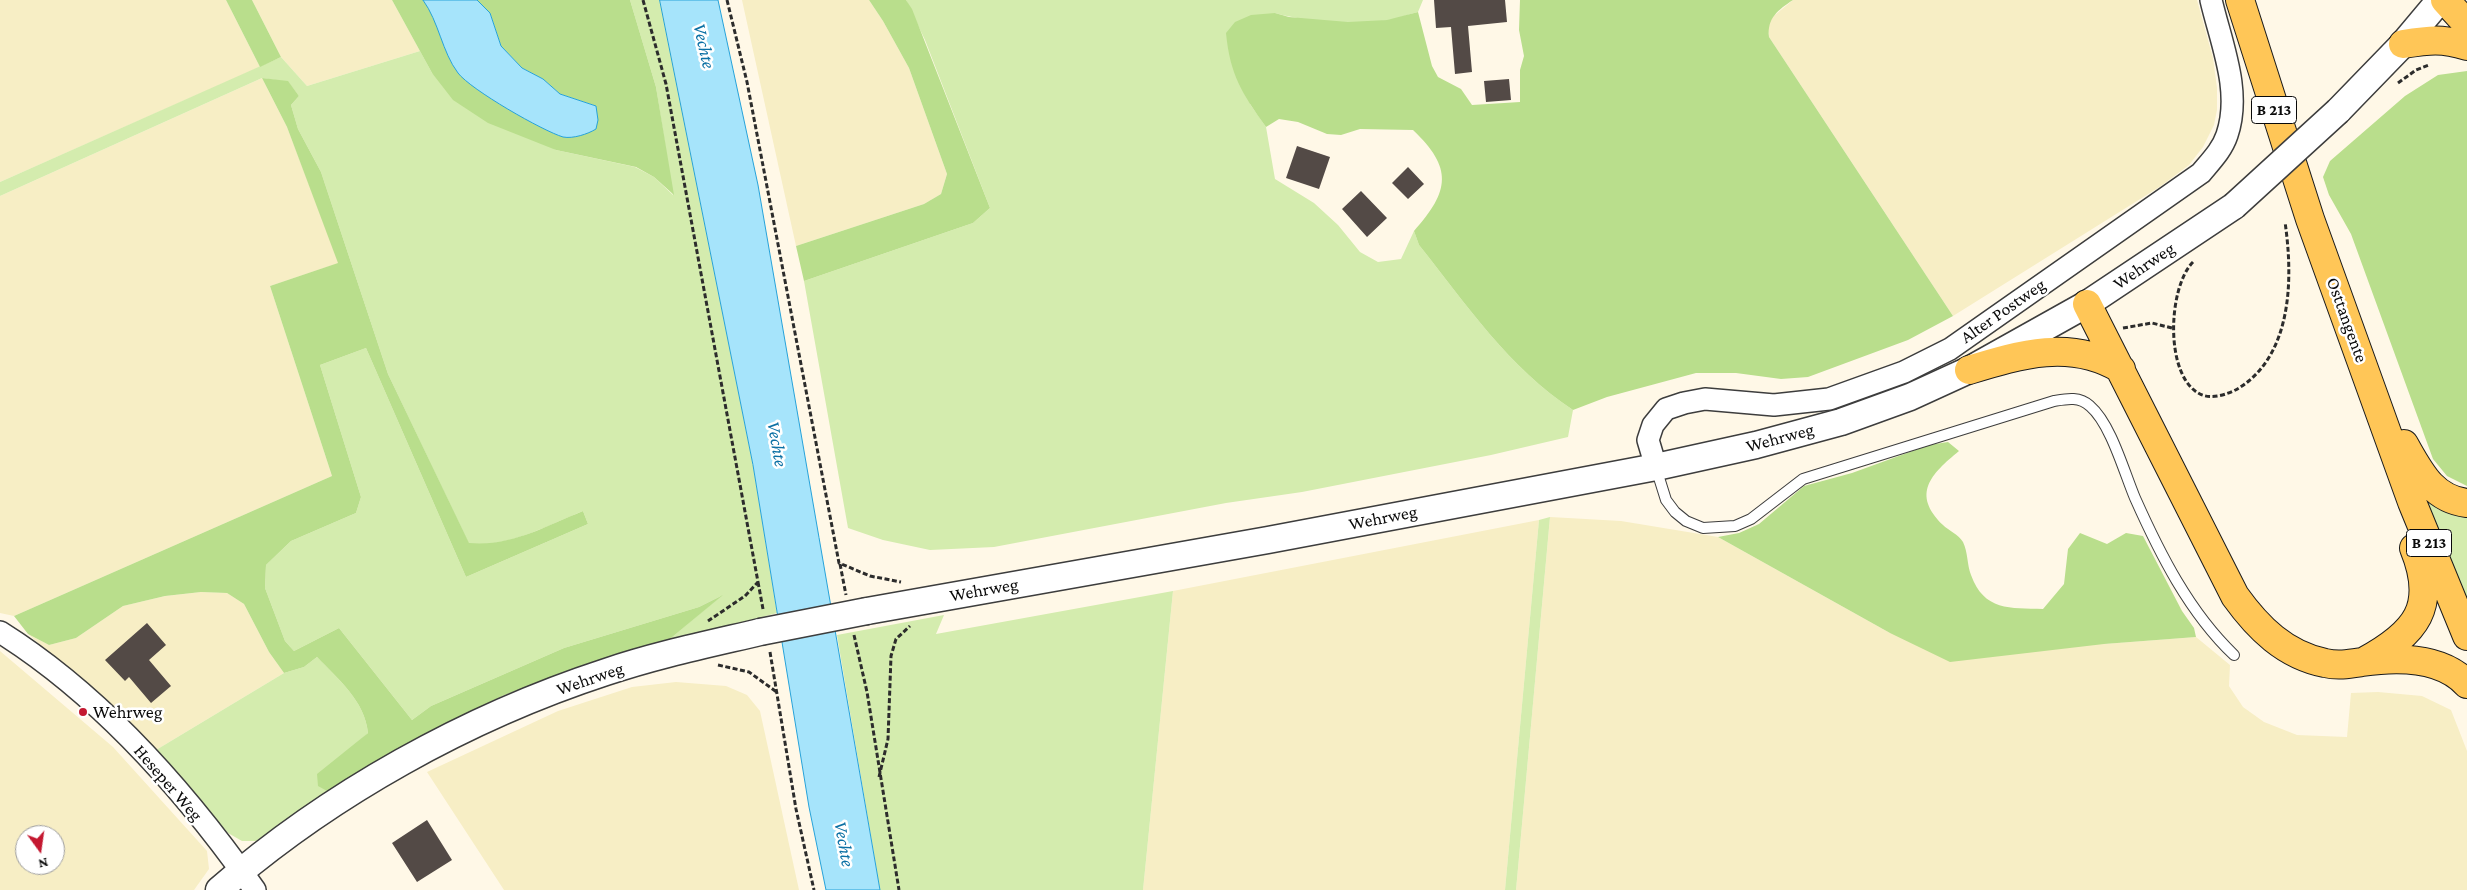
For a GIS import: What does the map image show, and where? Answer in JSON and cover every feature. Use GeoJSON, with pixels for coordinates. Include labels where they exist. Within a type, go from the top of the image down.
{"type":"FeatureCollection","features":[{"type":"Feature","properties":{"kind":"main road","name":"Osttangente"},"geometry":{"type":"LineString","coordinates":[[2240,0],[2310,219],[2392,449],[2467,636]]}},
{"type":"Feature","properties":{"kind":"main road"},"geometry":{"type":"LineString","coordinates":[[2445,0],[2467,24]]}},
{"type":"Feature","properties":{"kind":"main road"},"geometry":{"type":"LineString","coordinates":[[2403,44],[2440,40],[2467,46]]}},
{"type":"Feature","properties":{"kind":"main road"},"geometry":{"type":"LineString","coordinates":[[2087,304],[2235,596],[2252,619],[2274,640],[2296,654],[2324,663],[2346,666],[2363,662],[2410,661],[2434,663],[2450,670],[2467,684]]}},
{"type":"Feature","properties":{"kind":"main road"},"geometry":{"type":"LineString","coordinates":[[1969,370],[2017,355],[2057,352],[2080,352],[2095,356],[2121,369]]}},
{"type":"Feature","properties":{"kind":"main road"},"geometry":{"type":"LineString","coordinates":[[2368,378],[2418,472],[2432,486],[2448,497],[2467,503]]}},
{"type":"Feature","properties":{"kind":"main road"},"geometry":{"type":"LineString","coordinates":[[2363,662],[2405,635],[2417,616],[2426,592],[2423,570],[2406,527],[2392,449]]}},
{"type":"Feature","properties":{"kind":"street","name":"Alter Postweg"},"geometry":{"type":"LineString","coordinates":[[1656,467],[1648,440],[1653,425],[1666,409],[1684,402],[1705,399],[1774,404],[1820,401],[1858,390],[1904,372],[1950,349],[2201,173],[2217,155],[2227,135],[2233,92],[2210,0]]}},
{"type":"Feature","properties":{"kind":"street","name":"Wehrweg"},"geometry":{"type":"LineString","coordinates":[[219,890],[248,880],[330,806],[416,756],[486,719],[560,688],[608,671],[687,650],[856,613],[1277,538],[1656,467],[1756,445],[1841,422],[1910,397],[1969,370],[2087,304],[2234,206],[2338,111],[2403,44],[2440,0]]}},
{"type":"Feature","properties":{"kind":"street","name":"Heseper Weg"},"geometry":{"type":"LineString","coordinates":[[0,632],[26,648],[67,681],[156,765],[248,880]]}},
{"type":"Feature","properties":{"kind":"lane"},"geometry":{"type":"LineString","coordinates":[[1656,467],[1666,500],[1674,512],[1686,521],[1703,528],[1735,526],[1751,520],[1803,479],[2044,403],[2071,398],[2082,400],[2091,406],[2107,430],[2145,520],[2185,594],[2209,630],[2234,655]]}},
{"type":"Feature","properties":{"kind":"path"},"geometry":{"type":"LineString","coordinates":[[644,0],[666,84],[758,582],[765,633],[778,693],[796,809],[814,890]]}},
{"type":"Feature","properties":{"kind":"path"},"geometry":{"type":"LineString","coordinates":[[727,0],[749,92],[839,563],[856,613],[879,777],[899,890]]}},
{"type":"Feature","properties":{"kind":"path"},"geometry":{"type":"LineString","coordinates":[[2391,88],[2416,70],[2430,64]]}},
{"type":"Feature","properties":{"kind":"path"},"geometry":{"type":"LineString","coordinates":[[2196,259],[2190,265],[2181,284],[2172,328],[2181,372],[2195,390],[2211,397],[2234,392],[2247,383],[2260,371],[2273,352],[2281,328],[2288,294],[2290,258],[2285,220]]}},
{"type":"Feature","properties":{"kind":"path"},"geometry":{"type":"LineString","coordinates":[[839,563],[870,576],[908,583],[927,590],[936,599]]}},
{"type":"Feature","properties":{"kind":"path"},"geometry":{"type":"LineString","coordinates":[[705,623],[745,596],[758,582]]}},
{"type":"Feature","properties":{"kind":"path"},"geometry":{"type":"LineString","coordinates":[[879,777],[888,739],[891,656],[896,639],[911,625],[918,623]]}},
{"type":"Feature","properties":{"kind":"path"},"geometry":{"type":"LineString","coordinates":[[687,650],[694,660],[748,672],[778,693]]}},
{"type":"Feature","properties":{"kind":"shaded area"},"geometry":{"type":"Polygon","coordinates":[[[0,0],[226,0],[260,67],[0,182],[0,0]]]}},
{"type":"Feature","properties":{"kind":"shaded area"},"geometry":{"type":"Polygon","coordinates":[[[252,0],[392,0],[420,51],[307,86],[281,57],[252,0]]]}},
{"type":"Feature","properties":{"kind":"shaded area"},"geometry":{"type":"Polygon","coordinates":[[[742,0],[869,0],[909,68],[947,174],[941,194],[924,204],[796,246],[742,0]]]}},
{"type":"Feature","properties":{"kind":"shaded area"},"geometry":{"type":"Polygon","coordinates":[[[1793,0],[2197,0],[2213,58],[2217,88],[2217,110],[2214,125],[2203,147],[2189,165],[2161,186],[1953,316],[1769,37],[1768,26],[1770,19],[1793,0]]]}},
{"type":"Feature","properties":{"kind":"shaded area"},"geometry":{"type":"Polygon","coordinates":[[[262,78],[287,127],[339,263],[270,286],[332,476],[14,616],[0,613],[0,196],[262,78]]]}},
{"type":"Feature","properties":{"kind":"shaded area"},"geometry":{"type":"Polygon","coordinates":[[[1550,517],[1621,521],[1718,537],[1890,633],[2104,644],[2196,637],[2230,665],[2229,686],[2243,707],[2264,722],[2297,735],[2347,737],[2351,693],[2378,692],[2422,696],[2451,710],[2467,751],[2467,890],[1516,890],[1550,517]]]}},
{"type":"Feature","properties":{"kind":"shaded area"},"geometry":{"type":"Polygon","coordinates":[[[1539,520],[1505,890],[1143,890],[1173,591],[1539,520]]]}},
{"type":"Feature","properties":{"kind":"shaded area"},"geometry":{"type":"Polygon","coordinates":[[[201,592],[227,593],[244,604],[269,652],[284,673],[156,750],[28,634],[49,645],[76,638],[123,606],[165,596],[201,592]]]}},
{"type":"Feature","properties":{"kind":"shaded area"},"geometry":{"type":"Polygon","coordinates":[[[0,651],[113,747],[207,851],[209,869],[194,890],[0,890],[0,651]]]}},
{"type":"Feature","properties":{"kind":"shaded area"},"geometry":{"type":"Polygon","coordinates":[[[676,682],[726,686],[747,695],[760,711],[799,890],[504,890],[427,772],[558,711],[632,687],[676,682]]]}},
{"type":"Feature","properties":{"kind":"green space"},"geometry":{"type":"Polygon","coordinates":[[[226,0],[252,0],[281,57],[260,67],[226,0]]]}},
{"type":"Feature","properties":{"kind":"green space"},"geometry":{"type":"Polygon","coordinates":[[[392,0],[423,0],[431,11],[458,73],[478,90],[596,106],[560,94],[543,79],[522,68],[501,46],[490,13],[477,0],[630,0],[656,87],[674,195],[654,177],[636,167],[556,150],[488,123],[453,100],[432,73],[392,0]]]}},
{"type":"Feature","properties":{"kind":"green space"},"geometry":{"type":"Polygon","coordinates":[[[630,0],[660,0],[753,465],[777,613],[665,643],[721,596],[699,607],[564,648],[431,706],[412,720],[339,628],[294,651],[285,641],[265,588],[266,565],[291,541],[356,513],[361,497],[320,365],[366,348],[466,577],[588,524],[583,511],[513,539],[484,544],[469,544],[388,374],[321,172],[298,129],[291,105],[299,96],[288,82],[262,78],[0,196],[0,182],[281,57],[307,86],[420,51],[432,73],[556,150],[635,167],[654,177],[673,195],[656,87],[630,0]]]}},
{"type":"Feature","properties":{"kind":"green space"},"geometry":{"type":"Polygon","coordinates":[[[869,0],[906,0],[912,9],[990,208],[973,223],[804,281],[796,246],[924,204],[941,194],[947,174],[909,68],[869,0]]]}},
{"type":"Feature","properties":{"kind":"green space"},"geometry":{"type":"Polygon","coordinates":[[[906,0],[1423,0],[1418,12],[1396,19],[1375,22],[1331,22],[1301,19],[1275,13],[1250,104],[1266,127],[1275,179],[1314,203],[1338,225],[1360,252],[1378,262],[1401,259],[1414,231],[1419,245],[1490,334],[1529,375],[1573,410],[1568,437],[1491,455],[1302,492],[1226,503],[994,547],[930,550],[883,540],[848,528],[804,281],[973,223],[990,208],[925,40],[906,0]]]}},
{"type":"Feature","properties":{"kind":"green space"},"geometry":{"type":"Polygon","coordinates":[[[1520,0],[1793,0],[1775,15],[1770,25],[1769,37],[1953,316],[1908,340],[1808,377],[1781,379],[1736,373],[1696,373],[1607,397],[1573,410],[1529,375],[1509,355],[1419,245],[1414,231],[1435,204],[1442,180],[1435,156],[1426,144],[1413,130],[1360,129],[1341,135],[1327,134],[1298,122],[1279,119],[1266,127],[1238,83],[1231,61],[1226,33],[1235,22],[1251,15],[1275,13],[1289,17],[1348,22],[1387,20],[1418,12],[1432,66],[1438,77],[1461,89],[1472,105],[1520,102],[1520,70],[1524,56],[1519,30],[1520,0]]]}},
{"type":"Feature","properties":{"kind":"green space"},"geometry":{"type":"Polygon","coordinates":[[[2467,71],[2467,486],[2447,476],[2433,459],[2351,234],[2329,195],[2323,177],[2330,161],[2405,96],[2438,75],[2467,71]]]}},
{"type":"Feature","properties":{"kind":"green space"},"geometry":{"type":"Polygon","coordinates":[[[262,78],[288,81],[299,96],[291,105],[298,129],[321,172],[388,374],[469,543],[499,542],[513,539],[583,511],[588,524],[466,577],[366,348],[320,365],[361,497],[356,513],[291,541],[266,565],[265,588],[285,641],[294,651],[339,628],[412,720],[431,706],[564,648],[699,607],[723,595],[665,643],[583,665],[502,696],[424,736],[329,792],[318,786],[317,774],[368,733],[362,711],[342,682],[317,657],[304,667],[284,673],[269,652],[244,604],[227,593],[201,592],[165,596],[123,606],[76,638],[49,645],[28,634],[14,616],[332,476],[270,286],[338,263],[287,127],[262,78]]]}},
{"type":"Feature","properties":{"kind":"green space"},"geometry":{"type":"Polygon","coordinates":[[[1948,442],[1959,451],[1933,476],[1928,485],[1928,504],[1933,514],[1943,525],[1963,542],[1971,575],[1976,587],[1983,595],[2000,605],[2043,609],[2064,584],[2068,549],[2080,533],[2107,544],[2126,533],[2143,536],[2182,611],[2194,628],[2196,637],[2104,644],[1950,662],[1890,633],[1718,537],[1739,533],[1759,524],[1804,486],[1852,473],[1929,445],[1948,442]]]}},
{"type":"Feature","properties":{"kind":"green space"},"geometry":{"type":"Polygon","coordinates":[[[2429,502],[2467,510],[2467,602],[2428,505],[2429,502]]]}},
{"type":"Feature","properties":{"kind":"green space"},"geometry":{"type":"Polygon","coordinates":[[[1550,517],[1516,890],[1505,890],[1539,520],[1550,517]]]}},
{"type":"Feature","properties":{"kind":"green space"},"geometry":{"type":"Polygon","coordinates":[[[1173,591],[1143,890],[880,890],[837,635],[944,615],[936,634],[1173,591]]]}},
{"type":"Feature","properties":{"kind":"green space"},"geometry":{"type":"Polygon","coordinates":[[[317,657],[342,682],[356,701],[366,721],[368,733],[352,748],[329,792],[256,841],[242,841],[228,833],[156,750],[284,673],[304,667],[317,657]]]}},
{"type":"Feature","properties":{"kind":"water"},"geometry":{"type":"Polygon","coordinates":[[[423,0],[477,0],[490,13],[501,46],[522,68],[543,79],[560,94],[596,106],[598,120],[596,129],[580,136],[563,137],[524,119],[477,89],[458,73],[453,65],[433,18],[423,0]]]}},
{"type":"Feature","properties":{"kind":"water","name":"Vechte"},"geometry":{"type":"Polygon","coordinates":[[[660,0],[718,0],[758,185],[880,890],[826,890],[809,807],[753,465],[660,0]]]}},
{"type":"Feature","properties":{"kind":"building"},"geometry":{"type":"Polygon","coordinates":[[[1434,0],[1505,0],[1507,22],[1468,26],[1472,72],[1455,74],[1451,27],[1436,28],[1434,0]]]}},
{"type":"Feature","properties":{"kind":"building"},"geometry":{"type":"Polygon","coordinates":[[[1509,79],[1511,100],[1486,102],[1484,81],[1509,79]]]}},
{"type":"Feature","properties":{"kind":"building"},"geometry":{"type":"Polygon","coordinates":[[[1297,146],[1330,157],[1319,189],[1286,178],[1297,146]]]}},
{"type":"Feature","properties":{"kind":"building"},"geometry":{"type":"Polygon","coordinates":[[[1408,167],[1424,184],[1408,199],[1392,183],[1408,167]]]}},
{"type":"Feature","properties":{"kind":"building"},"geometry":{"type":"Polygon","coordinates":[[[1361,191],[1387,218],[1367,237],[1342,209],[1361,191]]]}},
{"type":"Feature","properties":{"kind":"building"},"geometry":{"type":"Polygon","coordinates":[[[147,623],[166,645],[149,660],[171,686],[151,703],[129,677],[125,681],[105,660],[147,623]]]}},
{"type":"Feature","properties":{"kind":"building"},"geometry":{"type":"Polygon","coordinates":[[[427,820],[452,860],[417,882],[392,843],[427,820]]]}},
{"type":"Feature","properties":{"kind":"place","name":"Wehrweg"},"geometry":{"type":"Point","coordinates":[83,712]}}]}
